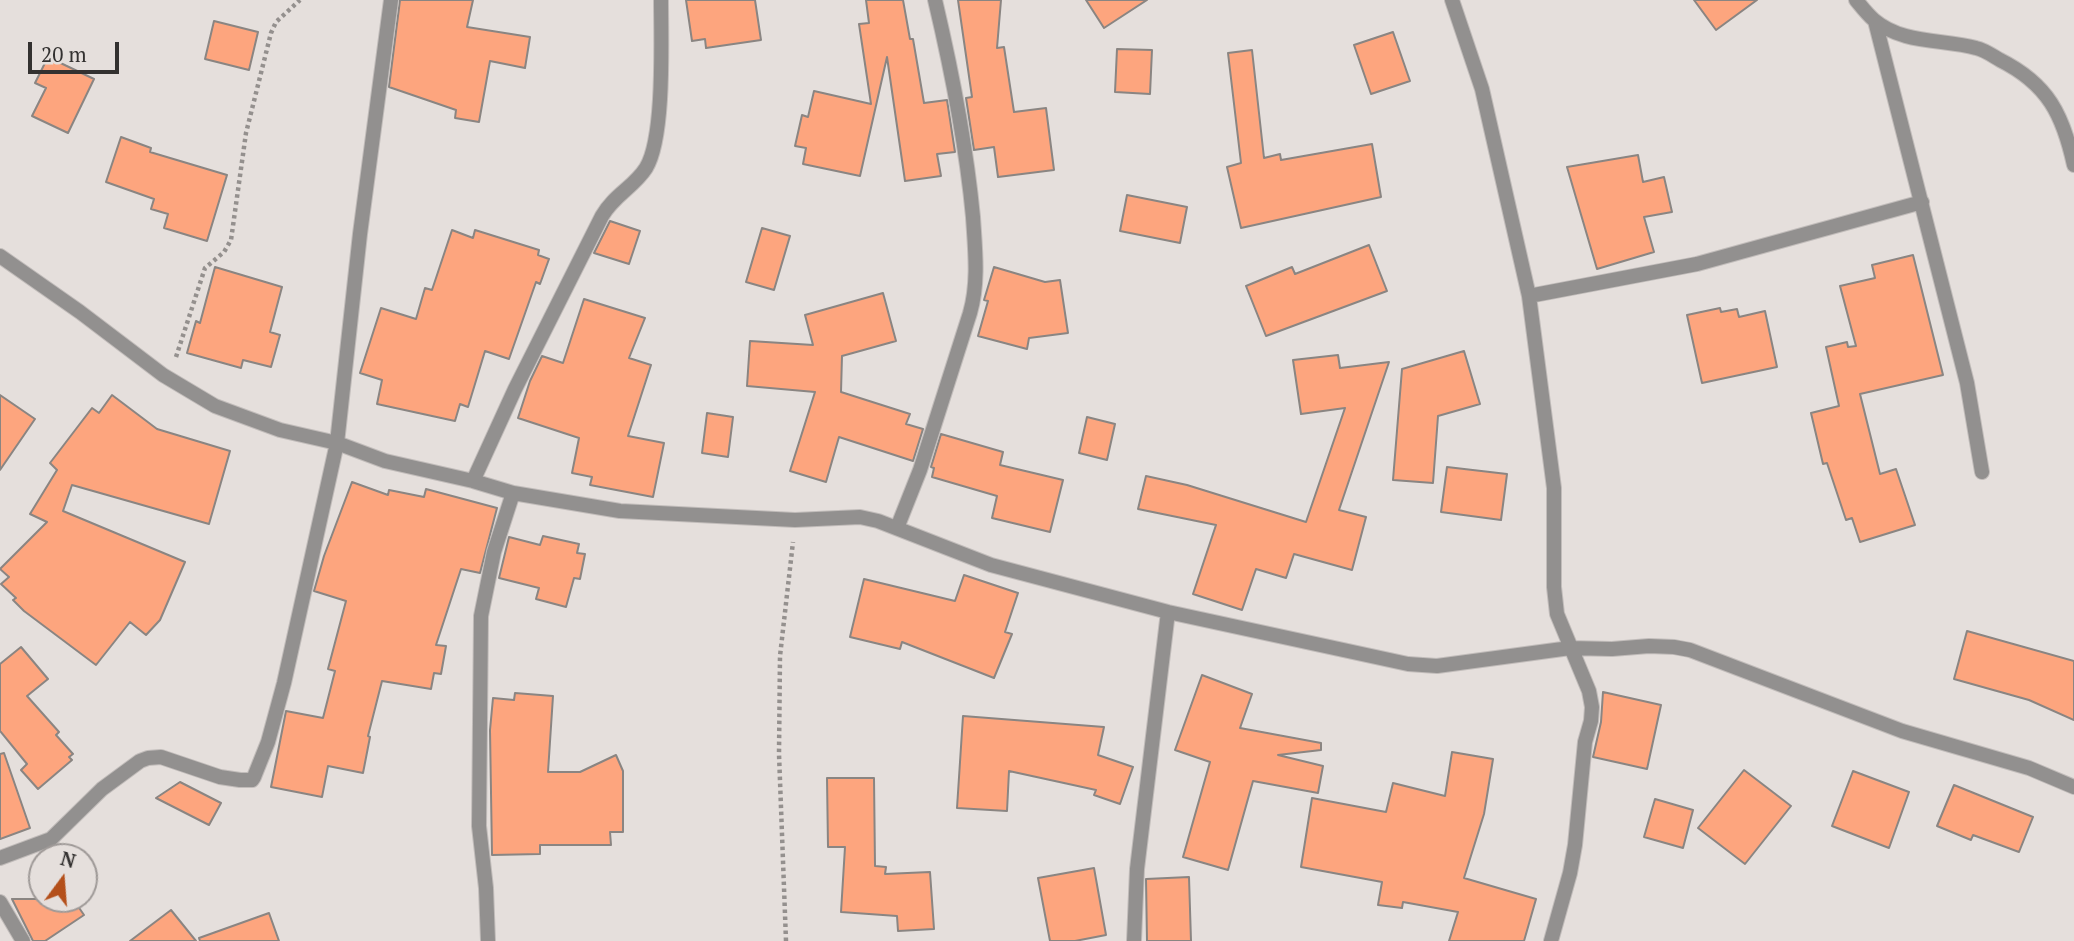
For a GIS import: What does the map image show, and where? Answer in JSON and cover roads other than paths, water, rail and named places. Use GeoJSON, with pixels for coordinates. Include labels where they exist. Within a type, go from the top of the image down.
{"type":"FeatureCollection","features":[{"type":"Feature","properties":{"kind":"street"},"geometry":{"type":"LineString","coordinates":[[0,858],[51,838],[102,789],[148,758],[162,757],[220,777],[251,780],[254,777],[268,742],[284,683],[337,443],[360,234],[391,0]]}},
{"type":"Feature","properties":{"kind":"street"},"geometry":{"type":"LineString","coordinates":[[473,481],[515,389],[602,216],[611,201],[643,172],[654,149],[659,109],[661,0]]}},
{"type":"Feature","properties":{"kind":"street"},"geometry":{"type":"LineString","coordinates":[[897,528],[920,470],[975,292],[976,257],[969,172],[953,78],[935,0]]}},
{"type":"Feature","properties":{"kind":"street"},"geometry":{"type":"LineString","coordinates":[[1452,0],[1482,89],[1530,296],[1554,488],[1554,587],[1558,614],[1592,708],[1585,742],[1572,863],[1551,941]]}},
{"type":"Feature","properties":{"kind":"street"},"geometry":{"type":"LineString","coordinates":[[1856,0],[1875,21],[1914,39],[1978,48],[2021,70],[2048,96],[2067,132],[2074,165]]}},
{"type":"Feature","properties":{"kind":"street"},"geometry":{"type":"LineString","coordinates":[[1875,21],[1967,383],[1982,472]]}},
{"type":"Feature","properties":{"kind":"street"},"geometry":{"type":"LineString","coordinates":[[1530,296],[1697,264],[1922,202]]}},
{"type":"Feature","properties":{"kind":"street"},"geometry":{"type":"LineString","coordinates":[[0,256],[169,378],[215,406],[280,430],[337,443],[385,461],[513,493],[620,511],[795,520],[860,517],[897,528],[991,565],[1168,612],[1408,664],[1437,666],[1570,648],[1649,646],[1690,650],[1902,732],[2029,768],[2074,787]]}},
{"type":"Feature","properties":{"kind":"street"},"geometry":{"type":"LineString","coordinates":[[488,941],[486,888],[479,826],[481,617],[486,582],[513,493]]}},
{"type":"Feature","properties":{"kind":"street"},"geometry":{"type":"LineString","coordinates":[[1135,941],[1137,869],[1168,612]]}},
{"type":"Feature","properties":{"kind":"street"},"geometry":{"type":"LineString","coordinates":[[0,902],[23,941]]}}]}
